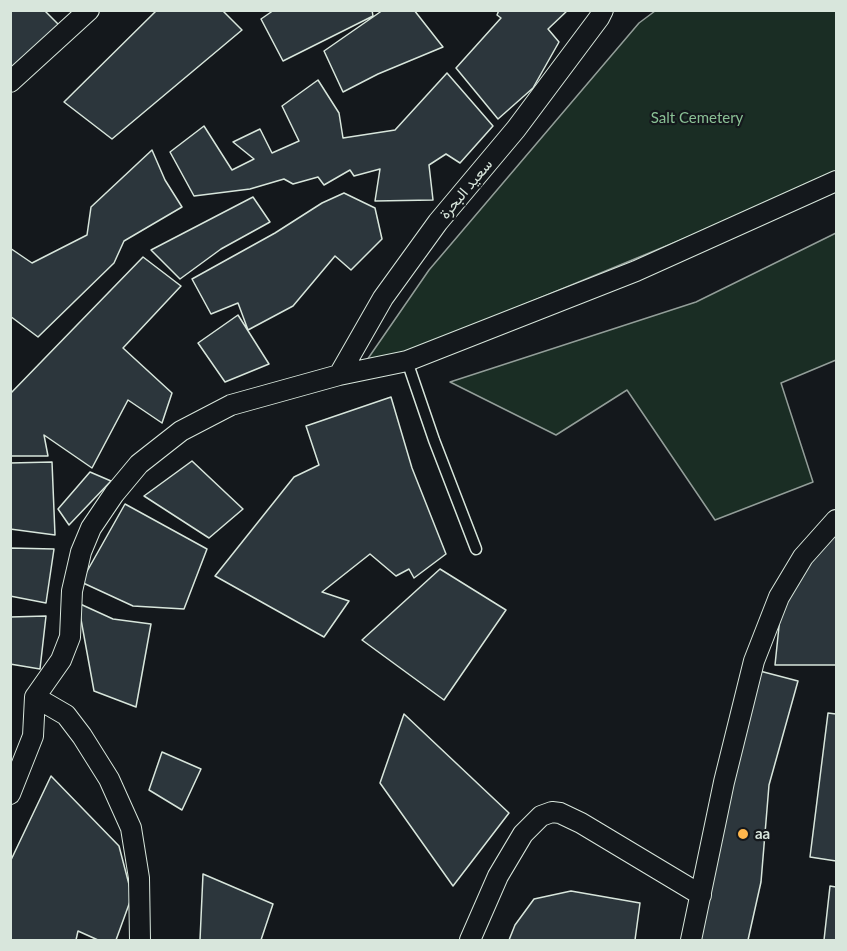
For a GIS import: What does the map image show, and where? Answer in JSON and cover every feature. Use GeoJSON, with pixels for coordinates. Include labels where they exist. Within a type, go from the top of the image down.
{"type":"FeatureCollection","features":[{"type":"Feature","properties":{"kind":"street"},"geometry":{"type":"LineString","coordinates":[[10,82],[89,10]]}},
{"type":"Feature","properties":{"kind":"street","name":"سعيد البحرة"},"geometry":{"type":"LineString","coordinates":[[339,375],[383,298],[438,222],[516,129],[603,13]]}},
{"type":"Feature","properties":{"kind":"street"},"geometry":{"type":"LineString","coordinates":[[10,794],[33,735],[35,697],[61,660],[70,637],[72,591],[81,552],[91,528],[114,494],[139,464],[181,431],[231,405],[339,375],[407,361],[636,271],[837,181]]}},
{"type":"Feature","properties":{"kind":"street"},"geometry":{"type":"LineString","coordinates":[[691,940],[724,782],[754,661],[779,597],[803,557],[837,520]]}},
{"type":"Feature","properties":{"kind":"street"},"geometry":{"type":"LineString","coordinates":[[35,697],[66,715],[72,722],[109,779],[131,828],[139,878],[140,940]]}},
{"type":"Feature","properties":{"kind":"street"},"geometry":{"type":"LineString","coordinates":[[470,940],[498,876],[523,834],[541,816],[552,812],[560,813],[581,823],[701,895]]}},
{"type":"Feature","properties":{"kind":"lane"},"geometry":{"type":"LineString","coordinates":[[407,361],[434,440],[476,549]]}},
{"type":"Feature","properties":{"kind":"green space","name":"Salt Cemetery"},"geometry":{"type":"Polygon","coordinates":[[[655,11],[836,11],[836,176],[358,373],[429,270],[639,23],[655,11]]]}},
{"type":"Feature","properties":{"kind":"green space"},"geometry":{"type":"Polygon","coordinates":[[[836,233],[836,360],[781,383],[813,482],[715,520],[627,390],[556,435],[450,382],[696,302],[836,233]]]}},
{"type":"Feature","properties":{"kind":"building"},"geometry":{"type":"Polygon","coordinates":[[[10,10],[44,10],[60,26],[10,70],[10,10]]]}},
{"type":"Feature","properties":{"kind":"building"},"geometry":{"type":"Polygon","coordinates":[[[157,10],[222,10],[242,30],[112,139],[64,102],[157,10]]]}},
{"type":"Feature","properties":{"kind":"building"},"geometry":{"type":"Polygon","coordinates":[[[274,10],[372,10],[373,16],[283,61],[261,19],[274,10]]]}},
{"type":"Feature","properties":{"kind":"building"},"geometry":{"type":"Polygon","coordinates":[[[383,10],[414,10],[443,47],[378,74],[343,92],[324,51],[383,10]]]}},
{"type":"Feature","properties":{"kind":"building"},"geometry":{"type":"Polygon","coordinates":[[[499,10],[568,10],[548,29],[559,42],[533,88],[498,119],[456,68],[501,18],[497,15],[499,10]]]}},
{"type":"Feature","properties":{"kind":"building"},"geometry":{"type":"Polygon","coordinates":[[[447,73],[493,126],[460,163],[446,154],[429,165],[433,200],[375,201],[380,169],[354,176],[350,170],[324,185],[318,177],[293,184],[284,179],[250,189],[194,196],[170,152],[204,126],[232,170],[254,159],[233,142],[260,129],[272,153],[299,141],[282,106],[318,80],[339,113],[343,138],[395,130],[447,73]]]}},
{"type":"Feature","properties":{"kind":"building"},"geometry":{"type":"Polygon","coordinates":[[[152,150],[165,180],[182,207],[124,241],[114,263],[38,337],[10,316],[10,248],[32,263],[87,235],[91,207],[152,150]]]}},
{"type":"Feature","properties":{"kind":"building"},"geometry":{"type":"Polygon","coordinates":[[[344,193],[375,208],[382,239],[351,270],[335,256],[293,306],[248,330],[238,303],[211,314],[192,279],[275,233],[322,203],[344,193]]]}},
{"type":"Feature","properties":{"kind":"building"},"geometry":{"type":"Polygon","coordinates":[[[253,197],[270,222],[221,249],[180,279],[151,250],[253,197]]]}},
{"type":"Feature","properties":{"kind":"building"},"geometry":{"type":"Polygon","coordinates":[[[143,257],[181,286],[123,348],[172,393],[162,423],[128,400],[92,468],[44,435],[48,456],[10,456],[10,394],[143,257]]]}},
{"type":"Feature","properties":{"kind":"building"},"geometry":{"type":"Polygon","coordinates":[[[238,315],[269,364],[225,382],[198,343],[238,315]]]}},
{"type":"Feature","properties":{"kind":"building"},"geometry":{"type":"Polygon","coordinates":[[[391,397],[412,468],[446,554],[414,578],[409,569],[396,576],[370,554],[322,592],[349,601],[324,637],[215,576],[294,477],[319,465],[306,426],[391,397]]]}},
{"type":"Feature","properties":{"kind":"building"},"geometry":{"type":"Polygon","coordinates":[[[192,461],[243,509],[209,538],[144,496],[192,461]]]}},
{"type":"Feature","properties":{"kind":"building"},"geometry":{"type":"Polygon","coordinates":[[[52,462],[55,535],[10,529],[10,463],[52,462]]]}},
{"type":"Feature","properties":{"kind":"building"},"geometry":{"type":"Polygon","coordinates":[[[90,472],[111,481],[69,525],[58,509],[90,472]]]}},
{"type":"Feature","properties":{"kind":"building"},"geometry":{"type":"Polygon","coordinates":[[[125,504],[207,549],[184,609],[133,606],[81,582],[125,504]]]}},
{"type":"Feature","properties":{"kind":"building"},"geometry":{"type":"Polygon","coordinates":[[[836,527],[836,665],[775,665],[781,607],[810,559],[836,527]]]}},
{"type":"Feature","properties":{"kind":"building"},"geometry":{"type":"Polygon","coordinates":[[[10,548],[54,549],[46,603],[10,596],[10,548]]]}},
{"type":"Feature","properties":{"kind":"building"},"geometry":{"type":"Polygon","coordinates":[[[440,569],[506,610],[444,700],[362,640],[440,569]]]}},
{"type":"Feature","properties":{"kind":"building"},"geometry":{"type":"Polygon","coordinates":[[[78,603],[113,619],[151,624],[136,707],[94,691],[78,603]]]}},
{"type":"Feature","properties":{"kind":"building"},"geometry":{"type":"Polygon","coordinates":[[[46,616],[40,669],[10,664],[10,617],[46,616]]]}},
{"type":"Feature","properties":{"kind":"building","name":"aa"},"geometry":{"type":"Polygon","coordinates":[[[756,670],[798,681],[769,785],[761,882],[748,940],[697,940],[756,670]]]}},
{"type":"Feature","properties":{"kind":"building","name":"aa"},"geometry":{"type":"Polygon","coordinates":[[[828,713],[836,714],[836,861],[810,857],[828,713]]]}},
{"type":"Feature","properties":{"kind":"building"},"geometry":{"type":"Polygon","coordinates":[[[404,714],[509,813],[453,886],[380,783],[404,714]]]}},
{"type":"Feature","properties":{"kind":"building"},"geometry":{"type":"Polygon","coordinates":[[[162,752],[201,769],[182,810],[149,790],[162,752]]]}},
{"type":"Feature","properties":{"kind":"building"},"geometry":{"type":"Polygon","coordinates":[[[51,776],[119,846],[132,896],[116,940],[98,940],[78,931],[76,940],[10,940],[10,862],[51,776]]]}},
{"type":"Feature","properties":{"kind":"building"},"geometry":{"type":"Polygon","coordinates":[[[203,874],[273,904],[261,940],[200,940],[203,874]]]}},
{"type":"Feature","properties":{"kind":"building"},"geometry":{"type":"Polygon","coordinates":[[[830,886],[836,887],[836,940],[824,940],[830,886]]]}},
{"type":"Feature","properties":{"kind":"building"},"geometry":{"type":"Polygon","coordinates":[[[571,891],[640,903],[635,940],[509,940],[515,925],[534,899],[571,891]]]}},
{"type":"Feature","properties":{"kind":"place","name":"aa"},"geometry":{"type":"Point","coordinates":[743,834]}}]}
